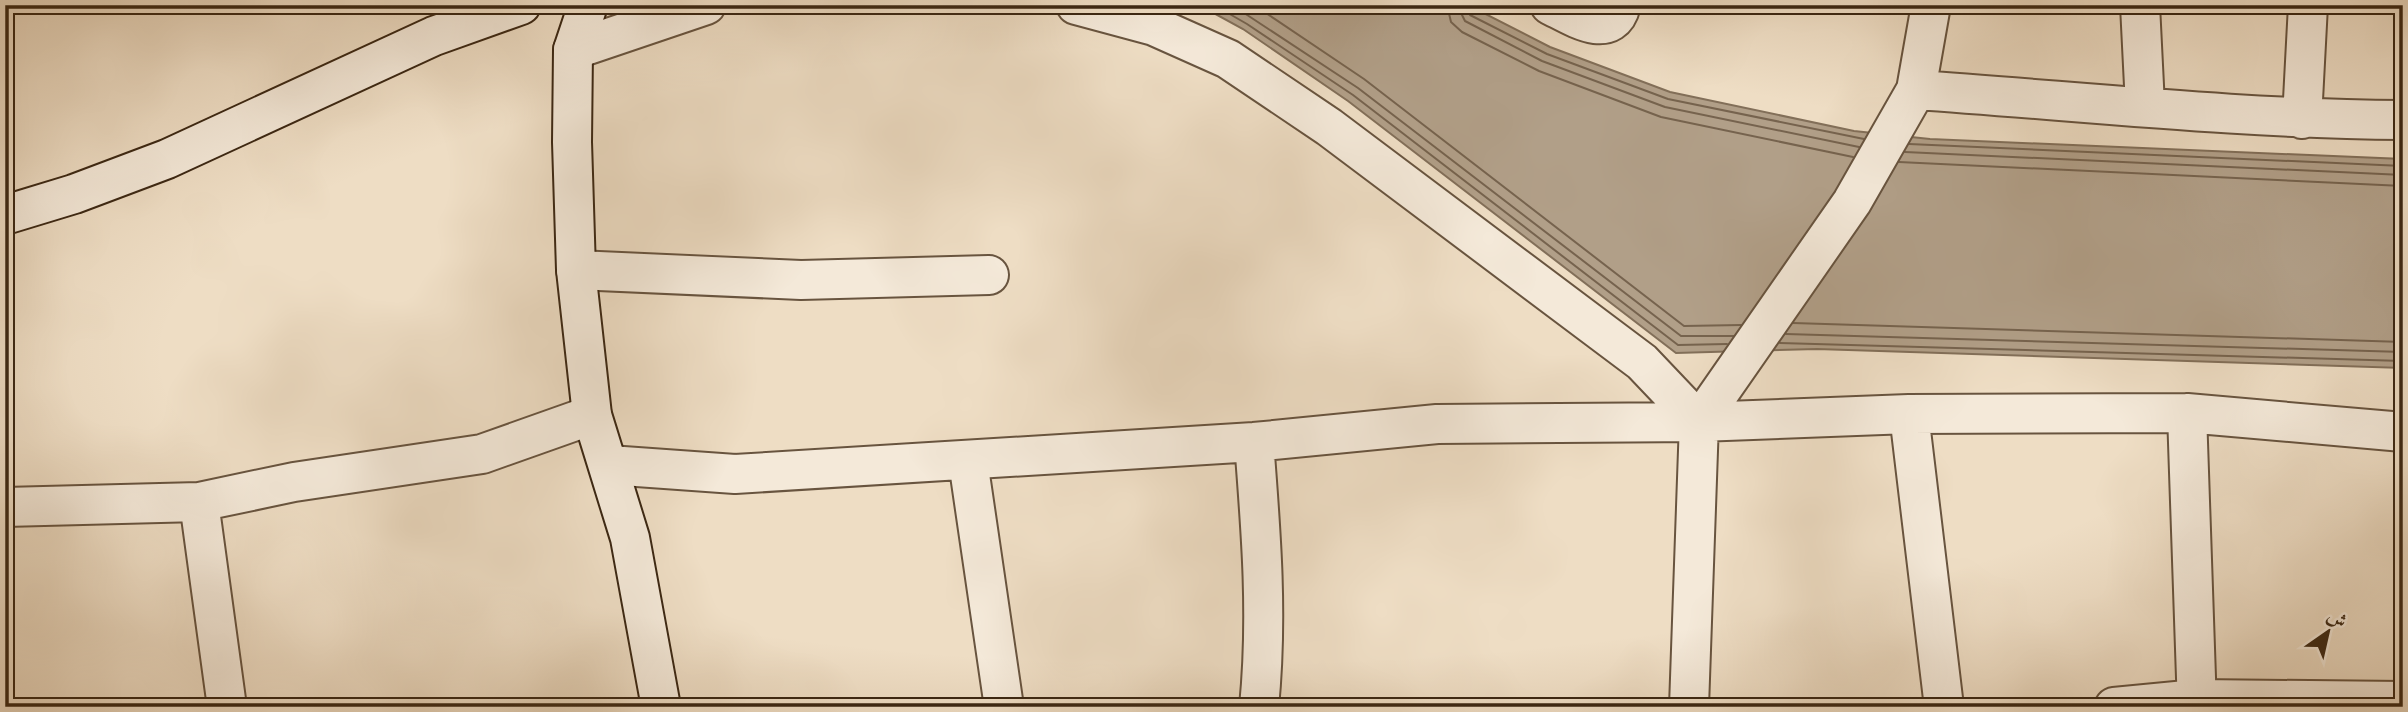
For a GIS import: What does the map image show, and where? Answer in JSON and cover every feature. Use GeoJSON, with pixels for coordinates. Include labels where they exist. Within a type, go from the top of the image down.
{"type":"FeatureCollection","features":[{"type":"Feature","properties":{"kind":"street"},"geometry":{"type":"LineString","coordinates":[[5,215],[74,194],[167,159],[434,36],[521,5]]}},
{"type":"Feature","properties":{"kind":"street"},"geometry":{"type":"LineString","coordinates":[[588,5],[573,50],[572,142],[576,270],[592,415],[629,538],[661,707]]}},
{"type":"Feature","properties":{"kind":"street"},"geometry":{"type":"LineString","coordinates":[[573,50],[706,5]]}},
{"type":"Feature","properties":{"kind":"street"},"geometry":{"type":"LineString","coordinates":[[1076,5],[1154,26],[1228,59],[1329,127],[1642,362],[1699,422]]}},
{"type":"Feature","properties":{"kind":"street"},"geometry":{"type":"LineString","coordinates":[[1550,5],[1598,27],[1609,24],[1619,13],[1621,5]]}},
{"type":"Feature","properties":{"kind":"street"},"geometry":{"type":"LineString","coordinates":[[1689,707],[1699,422],[1852,202],[1916,90],[1931,5]]}},
{"type":"Feature","properties":{"kind":"street"},"geometry":{"type":"LineString","coordinates":[[2140,5],[2145,106]]}},
{"type":"Feature","properties":{"kind":"street"},"geometry":{"type":"LineString","coordinates":[[2302,119],[2308,5]]}},
{"type":"Feature","properties":{"kind":"street"},"geometry":{"type":"LineString","coordinates":[[1916,90],[2302,119],[2403,120]]}},
{"type":"Feature","properties":{"kind":"street"},"geometry":{"type":"LineString","coordinates":[[576,270],[608,274],[801,280],[989,275]]}},
{"type":"Feature","properties":{"kind":"street"},"geometry":{"type":"LineString","coordinates":[[609,465],[735,474],[1254,442],[1437,424],[1699,422],[1909,414],[2187,413],[2403,432]]}},
{"type":"Feature","properties":{"kind":"street"},"geometry":{"type":"LineString","coordinates":[[2187,413],[2197,703]]}},
{"type":"Feature","properties":{"kind":"street"},"geometry":{"type":"LineString","coordinates":[[1909,414],[1944,707]]}},
{"type":"Feature","properties":{"kind":"street"},"geometry":{"type":"LineString","coordinates":[[5,507],[199,502],[294,482],[482,454],[592,415]]}},
{"type":"Feature","properties":{"kind":"street"},"geometry":{"type":"LineString","coordinates":[[1254,442],[1265,585],[1265,646],[1259,707]]}},
{"type":"Feature","properties":{"kind":"street"},"geometry":{"type":"LineString","coordinates":[[968,461],[1004,707]]}},
{"type":"Feature","properties":{"kind":"street"},"geometry":{"type":"LineString","coordinates":[[199,502],[227,707]]}},
{"type":"Feature","properties":{"kind":"street"},"geometry":{"type":"LineString","coordinates":[[2114,707],[2197,703],[2403,701]]}},
{"type":"Feature","properties":{"kind":"water"},"geometry":{"type":"Polygon","coordinates":[[[1199,5],[1468,5],[1550,47],[1670,92],[1854,131],[1930,139],[2403,159],[2403,368],[1817,349],[1676,353],[1348,101],[1243,29],[1199,5]]]}}]}
